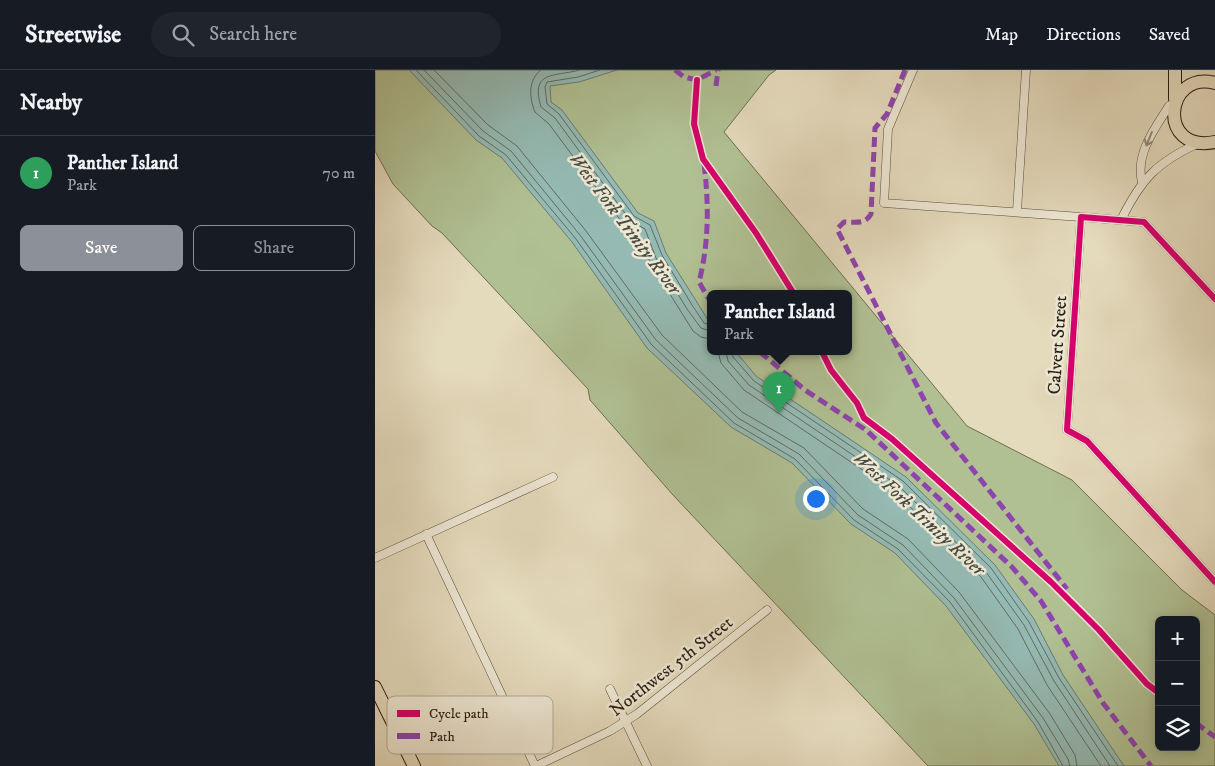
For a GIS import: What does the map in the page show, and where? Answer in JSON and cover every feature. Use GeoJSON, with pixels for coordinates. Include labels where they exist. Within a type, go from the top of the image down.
{"type":"FeatureCollection","features":[{"type":"Feature","properties":{"kind":"main road"},"geometry":{"type":"LineString","coordinates":[[1175,70],[1173,114],[1178,129],[1189,140],[1206,143],[1215,154]]}},
{"type":"Feature","properties":{"kind":"main road"},"geometry":{"type":"LineString","coordinates":[[1201,70],[1214,82]]}},
{"type":"Feature","properties":{"kind":"main road"},"geometry":{"type":"LineString","coordinates":[[1175,101],[1187,86],[1197,82],[1214,82]]}},
{"type":"Feature","properties":{"kind":"main road"},"geometry":{"type":"LineString","coordinates":[[375,686],[387,711]]}},
{"type":"Feature","properties":{"kind":"main road"},"geometry":{"type":"LineString","coordinates":[[408,754],[414,766]]}},
{"type":"Feature","properties":{"kind":"street"},"geometry":{"type":"LineString","coordinates":[[913,70],[888,129],[883,203],[1121,220],[1148,224],[1215,299]]}},
{"type":"Feature","properties":{"kind":"street"},"geometry":{"type":"LineString","coordinates":[[1017,212],[1025,70]]}},
{"type":"Feature","properties":{"kind":"street"},"geometry":{"type":"LineString","coordinates":[[1142,182],[1139,172],[1149,139],[1169,106],[1175,101]]}},
{"type":"Feature","properties":{"kind":"street"},"geometry":{"type":"LineString","coordinates":[[1121,220],[1142,182],[1169,158],[1206,143]]}},
{"type":"Feature","properties":{"kind":"street","name":"Calvert Street"},"geometry":{"type":"LineString","coordinates":[[1081,217],[1067,430],[1087,441],[1215,582]]}},
{"type":"Feature","properties":{"kind":"street"},"geometry":{"type":"LineString","coordinates":[[375,558],[553,476]]}},
{"type":"Feature","properties":{"kind":"street"},"geometry":{"type":"LineString","coordinates":[[426,534],[502,696]]}},
{"type":"Feature","properties":{"kind":"street","name":"Northwest 5th Street"},"geometry":{"type":"LineString","coordinates":[[535,766],[603,734],[625,721],[767,610]]}},
{"type":"Feature","properties":{"kind":"street"},"geometry":{"type":"LineString","coordinates":[[610,689],[647,766]]}},
{"type":"Feature","properties":{"kind":"street"},"geometry":{"type":"LineString","coordinates":[[529,754],[535,766]]}},
{"type":"Feature","properties":{"kind":"green space"},"geometry":{"type":"Polygon","coordinates":[[[375,70],[776,70],[769,75],[724,132],[967,426],[1072,480],[1182,590],[1215,615],[1215,766],[928,766],[673,495],[590,400],[588,389],[442,233],[432,226],[393,184],[375,151],[375,70]]]}},
{"type":"Feature","properties":{"kind":"water","name":"West Fork Trinity River"},"geometry":{"type":"Polygon","coordinates":[[[409,70],[617,70],[579,82],[550,86],[551,102],[562,110],[638,213],[654,221],[666,253],[707,318],[707,355],[738,355],[756,376],[906,477],[995,565],[1034,619],[1063,675],[1124,766],[1059,766],[1034,724],[946,606],[895,553],[851,524],[792,463],[731,427],[647,348],[572,242],[502,158],[476,140],[409,70]]]}},
{"type":"Feature","properties":{"kind":"marked path"},"geometry":{"type":"LineString","coordinates":[[675,70],[684,77],[697,80],[716,70]]}},
{"type":"Feature","properties":{"kind":"marked path"},"geometry":{"type":"LineString","coordinates":[[716,86],[718,70]]}},
{"type":"Feature","properties":{"kind":"marked path"},"geometry":{"type":"LineString","coordinates":[[905,70],[887,114],[875,128],[871,214],[869,218],[863,221],[844,222],[837,229],[936,423],[1067,589]]}},
{"type":"Feature","properties":{"kind":"marked path"},"geometry":{"type":"LineString","coordinates":[[704,164],[707,223],[705,253],[699,282],[707,296]]}},
{"type":"Feature","properties":{"kind":"marked path"},"geometry":{"type":"LineString","coordinates":[[764,355],[805,390],[866,430],[1012,567],[1041,601],[1103,703],[1151,766]]}},
{"type":"Feature","properties":{"kind":"marked path"},"geometry":{"type":"LineString","coordinates":[[1200,726],[1215,737]]}},
{"type":"Feature","properties":{"kind":"cycle path"},"geometry":{"type":"LineString","coordinates":[[697,80],[694,124],[703,159],[756,233],[792,290]]}},
{"type":"Feature","properties":{"kind":"cycle path"},"geometry":{"type":"LineString","coordinates":[[1215,299],[1144,222],[1081,217],[1067,430],[1087,441],[1215,582]]}},
{"type":"Feature","properties":{"kind":"cycle path"},"geometry":{"type":"LineString","coordinates":[[824,355],[831,370],[857,403],[864,418],[892,439],[1051,582],[1099,630],[1147,684],[1155,690]]}},
{"type":"Feature","properties":{"kind":"place","name":"Panther Island"},"geometry":{"type":"Point","coordinates":[779,413]}}]}
